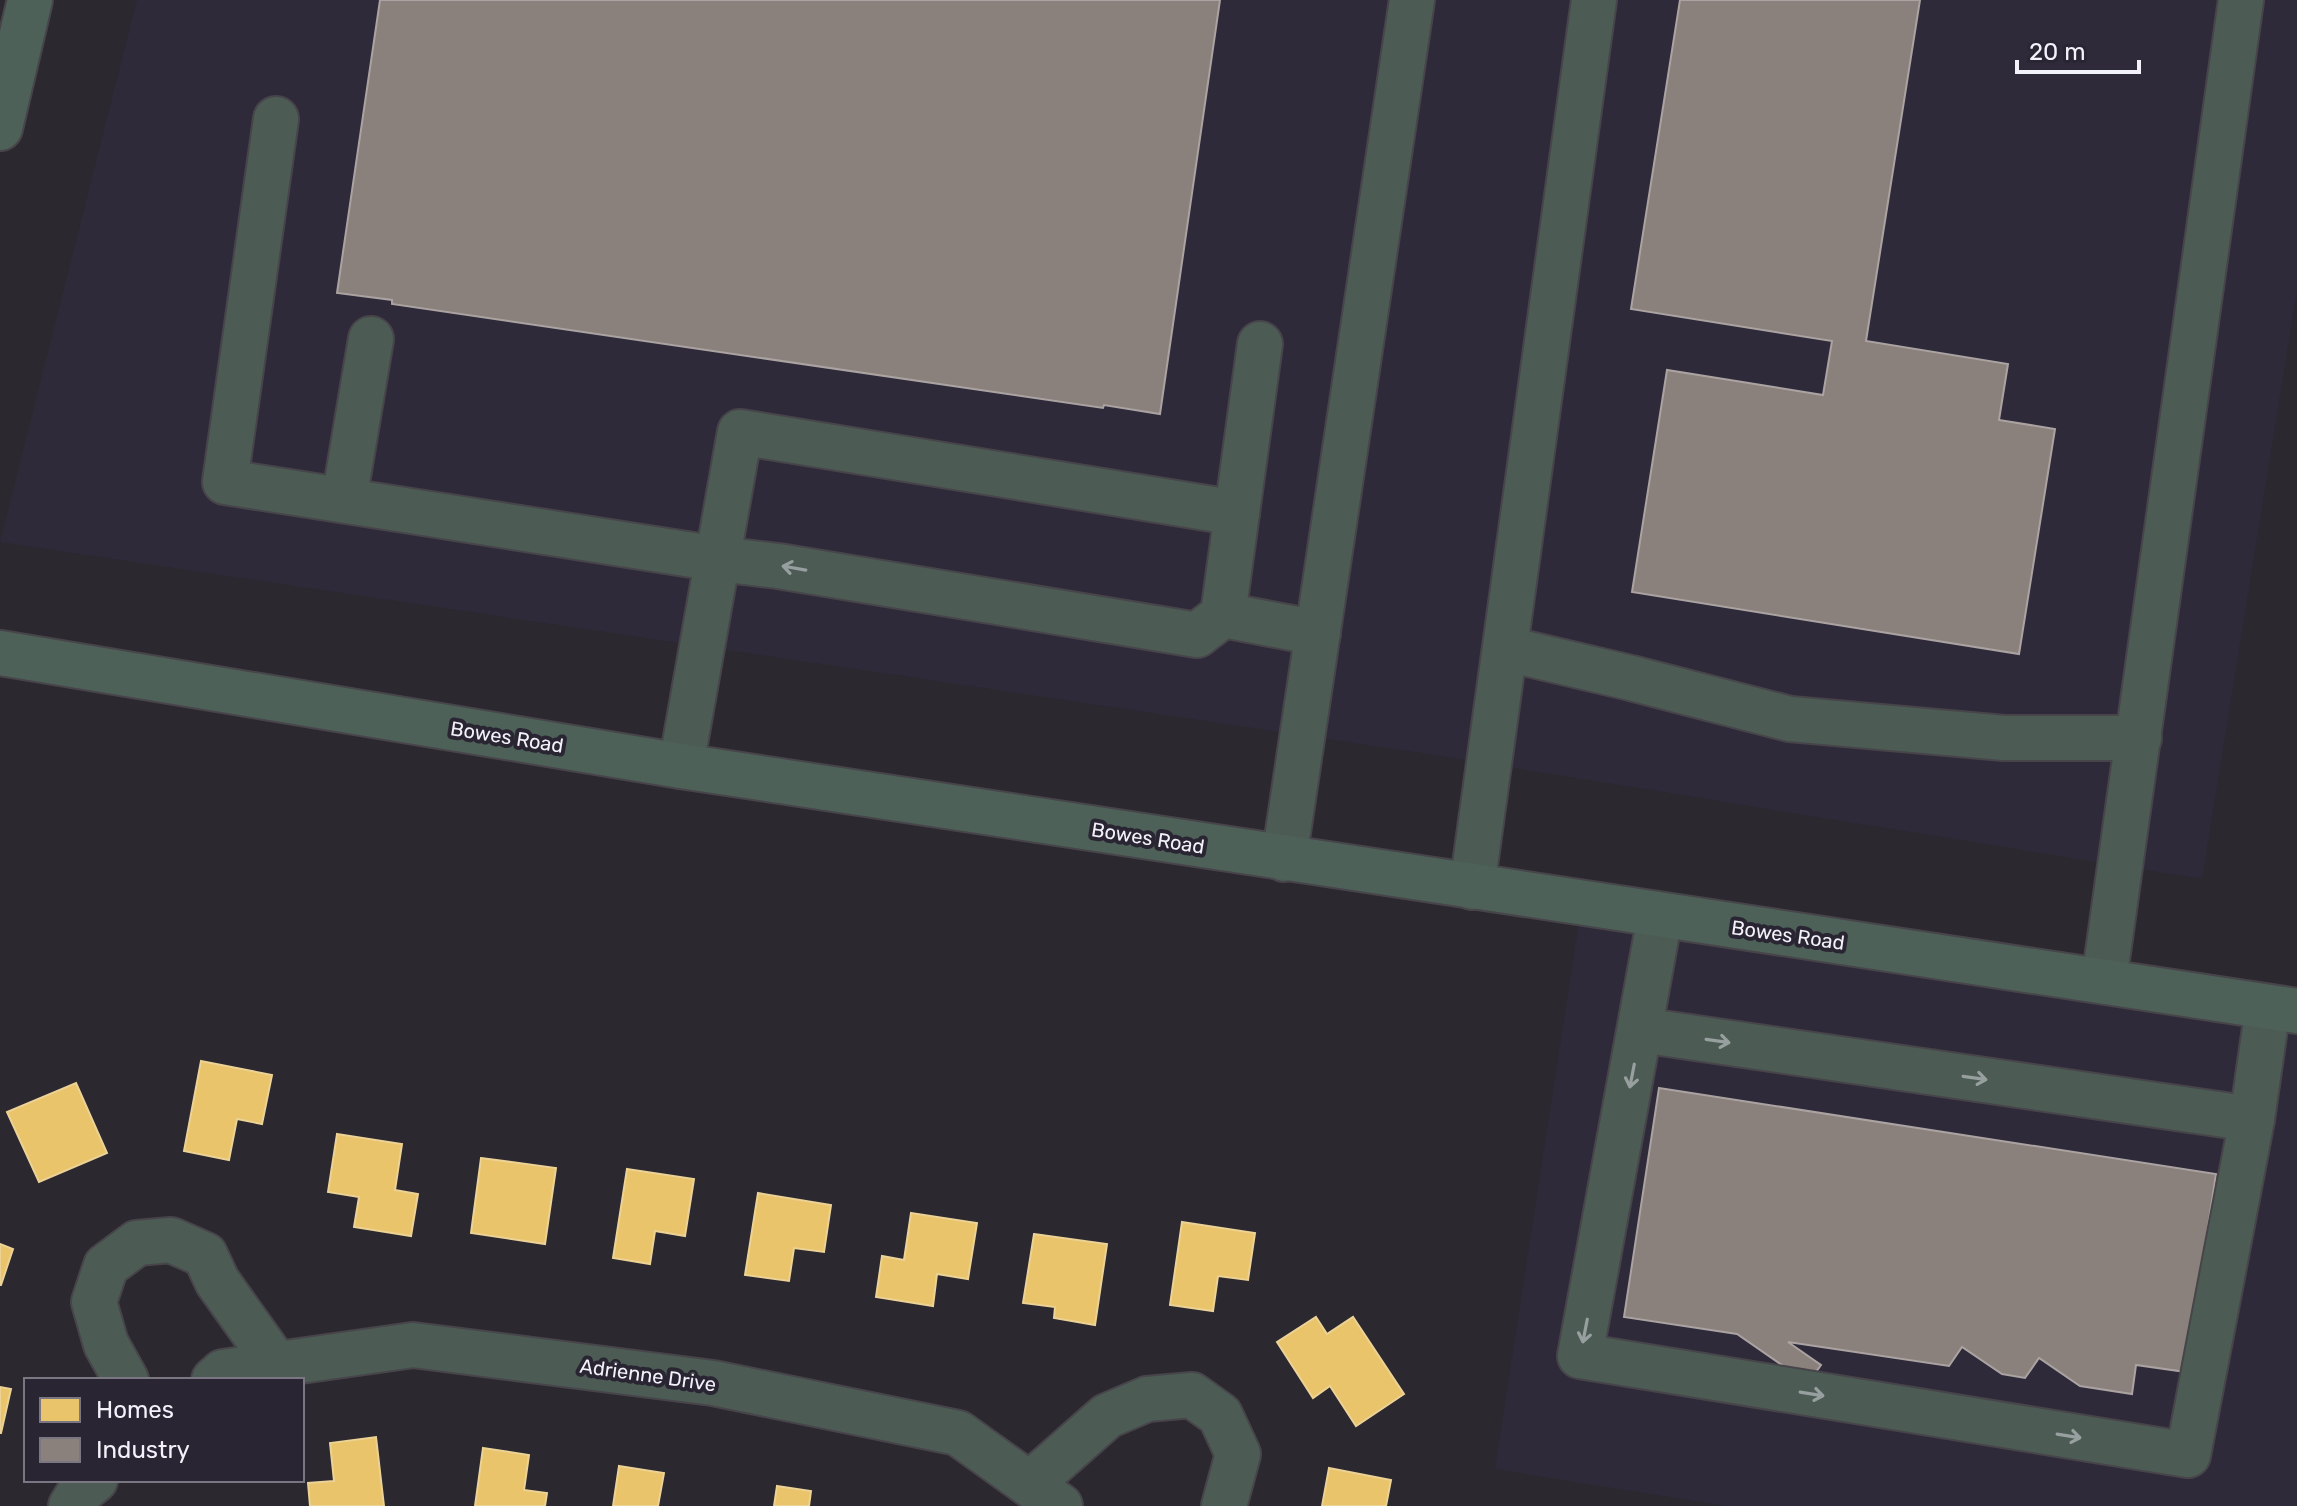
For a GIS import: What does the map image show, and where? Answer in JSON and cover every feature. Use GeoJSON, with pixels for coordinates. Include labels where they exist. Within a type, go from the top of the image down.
{"type":"FeatureCollection","features":[{"type":"Feature","properties":{"kind":"main road"},"geometry":{"type":"LineString","coordinates":[[0,128],[30,0]]}},
{"type":"Feature","properties":{"kind":"main road","name":"Bowes Road"},"geometry":{"type":"LineString","coordinates":[[0,653],[681,766],[2282,1009]]}},
{"type":"Feature","properties":{"kind":"street"},"geometry":{"type":"LineString","coordinates":[[1284,859],[1412,0]]}},
{"type":"Feature","properties":{"kind":"street"},"geometry":{"type":"LineString","coordinates":[[1472,887],[1507,649],[1549,307],[1594,0]]}},
{"type":"Feature","properties":{"kind":"street"},"geometry":{"type":"LineString","coordinates":[[2104,981],[2241,0]]}},
{"type":"Feature","properties":{"kind":"street"},"geometry":{"type":"LineString","coordinates":[[276,119],[225,482],[778,566],[1197,635],[1223,615],[1260,344]]}},
{"type":"Feature","properties":{"kind":"street"},"geometry":{"type":"LineString","coordinates":[[344,500],[371,339]]}},
{"type":"Feature","properties":{"kind":"street"},"geometry":{"type":"LineString","coordinates":[[681,766],[740,432],[1237,513]]}},
{"type":"Feature","properties":{"kind":"street"},"geometry":{"type":"LineString","coordinates":[[1223,615],[1318,633]]}},
{"type":"Feature","properties":{"kind":"street"},"geometry":{"type":"LineString","coordinates":[[1507,649],[1790,719],[2004,738],[2139,738]]}},
{"type":"Feature","properties":{"kind":"street"},"geometry":{"type":"LineString","coordinates":[[1660,916],[1580,1356],[2188,1455],[2252,1119],[2282,1009]]}},
{"type":"Feature","properties":{"kind":"street"},"geometry":{"type":"LineString","coordinates":[[1641,1030],[2252,1119]]}},
{"type":"Feature","properties":{"kind":"street"},"geometry":{"type":"LineString","coordinates":[[125,1378],[106,1344],[94,1302],[106,1266],[137,1243],[171,1240],[205,1255],[217,1281],[276,1364]]}},
{"type":"Feature","properties":{"kind":"street","name":"Adrienne Drive"},"geometry":{"type":"LineString","coordinates":[[216,1378],[223,1372],[413,1345],[713,1383],[958,1433],[1045,1495]]}},
{"type":"Feature","properties":{"kind":"street"},"geometry":{"type":"LineString","coordinates":[[1045,1495],[1107,1416],[1147,1399],[1192,1395],[1220,1415],[1238,1454],[1224,1506]]}},
{"type":"Feature","properties":{"kind":"street"},"geometry":{"type":"LineString","coordinates":[[71,1506],[79,1493],[93,1482]]}},
{"type":"Feature","properties":{"kind":"shaded area"},"geometry":{"type":"Polygon","coordinates":[[[137,0],[2297,0],[2297,290],[2202,879],[1422,753],[0,542],[137,0]]]}},
{"type":"Feature","properties":{"kind":"shaded area"},"geometry":{"type":"Polygon","coordinates":[[[1579,923],[2297,1034],[2297,1506],[1726,1506],[1495,1469],[1579,923]]]}},
{"type":"Feature","properties":{"kind":"building: Homes"},"geometry":{"type":"Polygon","coordinates":[[[201,1061],[272,1075],[262,1124],[237,1119],[229,1160],[184,1151],[201,1061]]]}},
{"type":"Feature","properties":{"kind":"building: Homes"},"geometry":{"type":"Polygon","coordinates":[[[76,1083],[107,1153],[39,1182],[7,1112],[76,1083]]]}},
{"type":"Feature","properties":{"kind":"building: Homes"},"geometry":{"type":"Polygon","coordinates":[[[337,1134],[402,1144],[395,1190],[418,1194],[411,1236],[354,1227],[359,1197],[328,1192],[337,1134]]]}},
{"type":"Feature","properties":{"kind":"building: Homes"},"geometry":{"type":"Polygon","coordinates":[[[481,1158],[556,1168],[545,1244],[471,1233],[481,1158]]]}},
{"type":"Feature","properties":{"kind":"building: Homes"},"geometry":{"type":"Polygon","coordinates":[[[627,1169],[694,1179],[685,1236],[655,1231],[650,1264],[613,1258],[627,1169]]]}},
{"type":"Feature","properties":{"kind":"building: Homes"},"geometry":{"type":"Polygon","coordinates":[[[758,1193],[831,1205],[824,1252],[794,1248],[789,1281],[745,1275],[758,1193]]]}},
{"type":"Feature","properties":{"kind":"building: Homes"},"geometry":{"type":"Polygon","coordinates":[[[911,1213],[977,1223],[968,1279],[937,1274],[933,1306],[876,1297],[882,1256],[904,1260],[911,1213]]]}},
{"type":"Feature","properties":{"kind":"building: Homes"},"geometry":{"type":"Polygon","coordinates":[[[1182,1222],[1255,1233],[1248,1280],[1218,1276],[1213,1311],[1170,1305],[1182,1222]]]}},
{"type":"Feature","properties":{"kind":"building: Homes"},"geometry":{"type":"Polygon","coordinates":[[[1034,1234],[1107,1244],[1095,1325],[1054,1318],[1055,1307],[1023,1303],[1034,1234]]]}},
{"type":"Feature","properties":{"kind":"building: Homes"},"geometry":{"type":"Polygon","coordinates":[[[0,1244],[13,1249],[1,1285],[0,1285],[0,1244]]]}},
{"type":"Feature","properties":{"kind":"building: Homes"},"geometry":{"type":"Polygon","coordinates":[[[1316,1317],[1327,1334],[1353,1317],[1404,1394],[1356,1426],[1330,1386],[1313,1398],[1277,1342],[1316,1317]]]}},
{"type":"Feature","properties":{"kind":"building: Homes"},"geometry":{"type":"Polygon","coordinates":[[[0,1387],[11,1389],[1,1433],[0,1433],[0,1387]]]}},
{"type":"Feature","properties":{"kind":"building: Homes"},"geometry":{"type":"Polygon","coordinates":[[[376,1437],[384,1506],[310,1506],[308,1483],[334,1481],[330,1443],[376,1437]]]}},
{"type":"Feature","properties":{"kind":"building: Homes"},"geometry":{"type":"Polygon","coordinates":[[[483,1448],[529,1455],[524,1490],[547,1493],[545,1506],[475,1506],[483,1448]]]}},
{"type":"Feature","properties":{"kind":"building: Homes"},"geometry":{"type":"Polygon","coordinates":[[[619,1466],[664,1473],[658,1506],[613,1506],[619,1466]]]}},
{"type":"Feature","properties":{"kind":"building: Homes"},"geometry":{"type":"Polygon","coordinates":[[[1329,1468],[1391,1480],[1386,1506],[1322,1506],[1329,1468]]]}},
{"type":"Feature","properties":{"kind":"building: Homes"},"geometry":{"type":"Polygon","coordinates":[[[777,1486],[811,1491],[809,1506],[774,1506],[777,1486]]]}},
{"type":"Feature","properties":{"kind":"building: Industry"},"geometry":{"type":"Polygon","coordinates":[[[380,0],[1220,0],[1160,414],[392,304],[392,300],[337,293],[380,0]]]}},
{"type":"Feature","properties":{"kind":"building: Industry"},"geometry":{"type":"Polygon","coordinates":[[[1680,0],[1920,0],[1866,341],[2008,364],[1999,420],[2055,429],[2019,654],[1632,592],[1667,370],[1823,395],[1832,341],[1631,309],[1680,0]]]}},
{"type":"Feature","properties":{"kind":"building: Industry"},"geometry":{"type":"Polygon","coordinates":[[[1659,1088],[2216,1174],[2186,1372],[2136,1365],[2132,1394],[2080,1386],[2039,1358],[2025,1378],[2002,1374],[1962,1347],[1949,1366],[1788,1342],[1821,1365],[1808,1383],[1737,1334],[1624,1317],[1659,1088]]]}}]}
